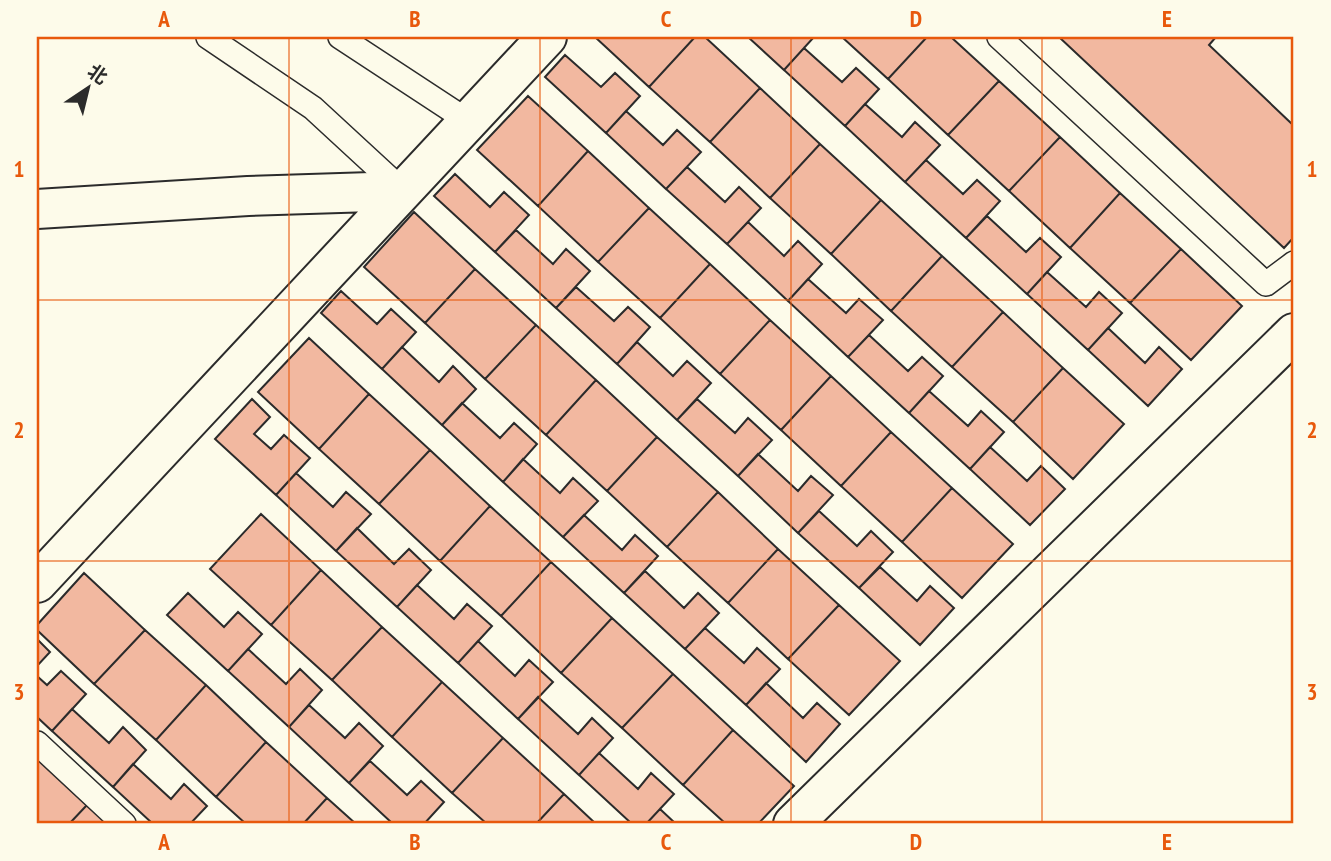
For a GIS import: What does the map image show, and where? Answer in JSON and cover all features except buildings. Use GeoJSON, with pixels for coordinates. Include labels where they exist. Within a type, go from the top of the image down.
{"type":"FeatureCollection","features":[{"type":"Feature","properties":{"kind":"street"},"geometry":{"type":"LineString","coordinates":[[37,583],[547,37]]}},
{"type":"Feature","properties":{"kind":"street"},"geometry":{"type":"LineString","coordinates":[[37,209],[248,196],[402,191]]}},
{"type":"Feature","properties":{"kind":"street"},"geometry":{"type":"LineString","coordinates":[[793,824],[1294,333]]}},
{"type":"Feature","properties":{"kind":"lane"},"geometry":{"type":"LineString","coordinates":[[208,37],[313,108],[402,191]]}},
{"type":"Feature","properties":{"kind":"lane"},"geometry":{"type":"LineString","coordinates":[[340,37],[468,121]]}},
{"type":"Feature","properties":{"kind":"lane"},"geometry":{"type":"LineString","coordinates":[[999,37],[1266,284],[1294,263]]}},
{"type":"Feature","properties":{"kind":"lane"},"geometry":{"type":"LineString","coordinates":[[37,743],[124,824]]}}]}
